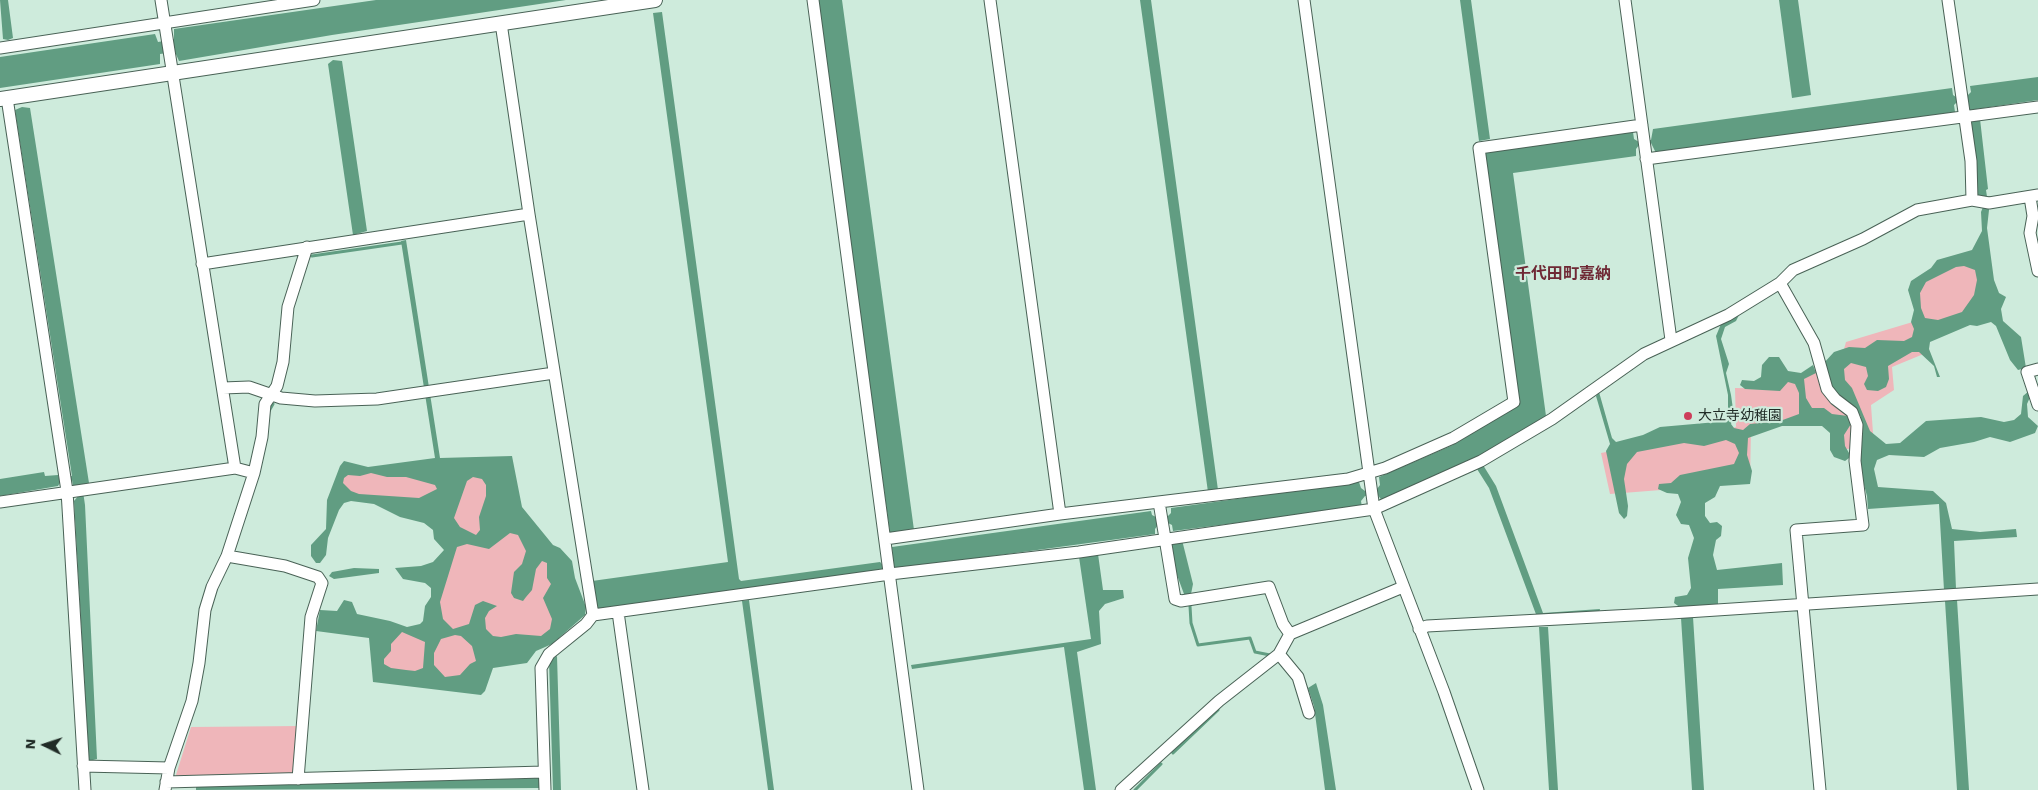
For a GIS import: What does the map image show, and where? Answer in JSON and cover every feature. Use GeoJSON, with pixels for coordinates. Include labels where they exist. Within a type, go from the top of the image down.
{"type":"FeatureCollection","features":[{"type":"Feature","properties":{"kind":"street"},"geometry":{"type":"LineString","coordinates":[[161,0],[235,468]]}},
{"type":"Feature","properties":{"kind":"street"},"geometry":{"type":"LineString","coordinates":[[0,48],[314,0]]}},
{"type":"Feature","properties":{"kind":"street"},"geometry":{"type":"LineString","coordinates":[[85,790],[66,483],[3,99],[655,0]]}},
{"type":"Feature","properties":{"kind":"street"},"geometry":{"type":"LineString","coordinates":[[813,0],[918,790]]}},
{"type":"Feature","properties":{"kind":"street"},"geometry":{"type":"LineString","coordinates":[[990,0],[1060,514]]}},
{"type":"Feature","properties":{"kind":"street"},"geometry":{"type":"LineString","coordinates":[[1304,0],[1374,510],[1478,790]]}},
{"type":"Feature","properties":{"kind":"street"},"geometry":{"type":"LineString","coordinates":[[1624,0],[1671,340]]}},
{"type":"Feature","properties":{"kind":"street"},"geometry":{"type":"LineString","coordinates":[[1948,0],[1961,99],[1971,161],[1980,201]]}},
{"type":"Feature","properties":{"kind":"street"},"geometry":{"type":"LineString","coordinates":[[501,23],[529,214],[593,615]]}},
{"type":"Feature","properties":{"kind":"street"},"geometry":{"type":"LineString","coordinates":[[1646,160],[2038,107]]}},
{"type":"Feature","properties":{"kind":"street"},"geometry":{"type":"LineString","coordinates":[[885,539],[1060,514],[1348,479],[1368,475],[1453,438],[1514,402],[1479,148],[1642,125]]}},
{"type":"Feature","properties":{"kind":"street"},"geometry":{"type":"LineString","coordinates":[[545,790],[541,668],[548,654],[586,624],[593,615],[889,569],[1079,552],[1374,510],[1480,461],[1507,444],[1533,432],[1644,354],[1728,315],[1780,283],[1793,270],[1863,239],[1917,210],[2034,196],[2030,233],[2038,271]]}},
{"type":"Feature","properties":{"kind":"street"},"geometry":{"type":"LineString","coordinates":[[202,264],[529,214]]}},
{"type":"Feature","properties":{"kind":"street"},"geometry":{"type":"LineString","coordinates":[[307,247],[288,308],[283,362],[276,386],[265,404],[254,473],[227,556],[212,587],[205,610],[199,663],[192,701],[169,768],[166,786],[298,779],[544,772]]}},
{"type":"Feature","properties":{"kind":"street"},"geometry":{"type":"LineString","coordinates":[[1780,283],[1814,343],[1826,389],[1835,399],[1852,412],[1857,425],[1855,457],[1863,525],[1796,530],[1820,790]]}},
{"type":"Feature","properties":{"kind":"street"},"geometry":{"type":"LineString","coordinates":[[2038,369],[2027,372],[2038,405]]}},
{"type":"Feature","properties":{"kind":"street"},"geometry":{"type":"LineString","coordinates":[[223,388],[249,387],[281,398],[315,401],[377,399],[554,373]]}},
{"type":"Feature","properties":{"kind":"street"},"geometry":{"type":"LineString","coordinates":[[0,502],[66,483],[235,468],[254,473]]}},
{"type":"Feature","properties":{"kind":"street"},"geometry":{"type":"LineString","coordinates":[[1159,502],[1175,599],[1181,600],[1269,587],[1283,624],[1290,634]]}},
{"type":"Feature","properties":{"kind":"street"},"geometry":{"type":"LineString","coordinates":[[227,556],[285,566],[318,577],[322,583],[311,617],[298,779]]}},
{"type":"Feature","properties":{"kind":"street"},"geometry":{"type":"LineString","coordinates":[[1121,790],[1218,701],[1279,654],[1290,634],[1403,587]]}},
{"type":"Feature","properties":{"kind":"street"},"geometry":{"type":"LineString","coordinates":[[1419,629],[1427,626],[2038,589]]}},
{"type":"Feature","properties":{"kind":"street"},"geometry":{"type":"LineString","coordinates":[[618,612],[643,790]]}},
{"type":"Feature","properties":{"kind":"street"},"geometry":{"type":"LineString","coordinates":[[1279,654],[1298,677],[1309,714]]}},
{"type":"Feature","properties":{"kind":"street"},"geometry":{"type":"LineString","coordinates":[[83,766],[169,768]]}},
{"type":"Feature","properties":{"kind":"shaded area"},"geometry":{"type":"Polygon","coordinates":[[[0,0],[8,0],[13,38],[8,40],[3,39],[0,0]]]}},
{"type":"Feature","properties":{"kind":"shaded area"},"geometry":{"type":"Polygon","coordinates":[[[376,0],[566,0],[332,35],[179,61],[175,52],[160,54],[160,64],[0,88],[0,57],[155,34],[158,42],[174,39],[174,29],[376,0]]]}},
{"type":"Feature","properties":{"kind":"shaded area"},"geometry":{"type":"Polygon","coordinates":[[[817,0],[842,0],[914,530],[890,533],[817,0]]]}},
{"type":"Feature","properties":{"kind":"shaded area"},"geometry":{"type":"Polygon","coordinates":[[[1140,0],[1151,0],[1218,490],[1208,492],[1140,0]]]}},
{"type":"Feature","properties":{"kind":"shaded area"},"geometry":{"type":"Polygon","coordinates":[[[1460,0],[1471,0],[1490,139],[1479,141],[1460,0]]]}},
{"type":"Feature","properties":{"kind":"shaded area"},"geometry":{"type":"Polygon","coordinates":[[[1779,0],[1798,0],[1811,95],[1792,98],[1779,0]]]}},
{"type":"Feature","properties":{"kind":"shaded area"},"geometry":{"type":"Polygon","coordinates":[[[662,12],[739,579],[741,581],[880,562],[883,565],[893,563],[892,547],[1151,511],[1152,515],[1158,518],[1167,517],[1171,513],[1171,508],[1359,482],[1361,488],[1365,491],[1377,489],[1380,485],[1379,477],[1453,445],[1520,404],[1485,153],[1633,132],[1634,139],[1639,142],[1651,140],[1653,129],[1952,88],[1953,95],[1956,97],[1967,96],[1971,92],[1970,86],[2038,77],[2038,100],[1970,110],[1968,101],[1957,102],[1954,105],[1955,112],[1656,153],[1651,143],[1639,145],[1636,149],[1636,156],[1513,173],[1546,416],[1475,458],[1383,502],[1377,494],[1365,496],[1361,501],[1362,507],[1173,531],[1172,525],[1168,523],[1158,525],[1155,529],[1155,534],[897,569],[893,567],[881,572],[595,609],[592,581],[728,562],[653,13],[662,12]]]}},
{"type":"Feature","properties":{"kind":"shaded area"},"geometry":{"type":"Polygon","coordinates":[[[333,60],[342,61],[367,231],[353,235],[328,64],[333,60]]]}},
{"type":"Feature","properties":{"kind":"shaded area"},"geometry":{"type":"Polygon","coordinates":[[[22,107],[30,108],[89,483],[82,485],[85,505],[97,759],[89,761],[74,501],[79,495],[78,485],[73,485],[72,480],[61,481],[58,486],[0,496],[0,479],[44,472],[45,476],[58,475],[59,478],[72,476],[15,110],[22,107]]]}},
{"type":"Feature","properties":{"kind":"shaded area"},"geometry":{"type":"Polygon","coordinates":[[[1980,119],[1988,189],[1986,190],[1989,210],[1987,228],[1994,280],[1999,293],[2006,297],[2001,309],[2003,321],[2021,337],[2026,368],[2018,370],[2010,360],[1996,326],[1991,322],[1977,326],[1970,325],[1930,342],[1929,349],[1940,377],[1937,377],[1934,366],[1919,352],[1912,352],[1888,366],[1889,379],[1886,387],[1878,391],[1867,390],[1864,384],[1868,376],[1866,367],[1851,363],[1844,369],[1845,380],[1852,388],[1870,431],[1886,444],[1900,443],[1926,421],[1981,417],[2004,422],[2014,420],[2021,414],[2023,396],[2029,391],[2031,395],[2027,404],[2028,417],[2038,426],[2035,433],[2010,442],[1990,437],[1940,448],[1924,457],[1889,455],[1877,460],[1874,469],[1878,487],[1933,491],[1946,503],[1952,529],[1980,532],[2016,529],[2017,537],[1954,541],[1956,589],[1944,590],[1939,504],[1868,509],[1867,496],[1857,459],[1849,458],[1845,461],[1834,457],[1830,450],[1830,433],[1822,426],[1782,426],[1748,438],[1747,455],[1752,471],[1750,484],[1720,486],[1715,497],[1705,503],[1705,516],[1710,523],[1717,522],[1722,526],[1721,536],[1716,540],[1713,555],[1717,570],[1782,563],[1783,585],[1718,589],[1718,605],[1681,608],[1674,603],[1675,597],[1687,595],[1691,588],[1688,558],[1694,538],[1689,525],[1681,524],[1676,515],[1681,502],[1678,494],[1667,493],[1658,489],[1659,484],[1671,483],[1680,475],[1734,464],[1739,453],[1735,444],[1726,440],[1704,446],[1684,443],[1637,452],[1627,464],[1624,479],[1628,506],[1627,516],[1624,519],[1619,513],[1606,451],[1610,444],[1596,396],[1599,392],[1612,438],[1616,442],[1643,435],[1660,427],[1728,421],[1728,395],[1716,336],[1721,324],[1740,313],[1736,321],[1725,327],[1721,339],[1729,364],[1726,373],[1734,416],[1731,424],[1734,428],[1743,430],[1750,424],[1780,421],[1799,414],[1799,393],[1795,384],[1788,382],[1780,391],[1745,389],[1740,385],[1742,380],[1754,381],[1761,377],[1762,365],[1769,357],[1779,357],[1788,371],[1801,373],[1813,365],[1816,373],[1804,379],[1806,398],[1812,408],[1824,408],[1832,414],[1848,416],[1851,424],[1844,435],[1845,446],[1849,453],[1858,454],[1861,417],[1855,407],[1832,390],[1823,364],[1834,352],[1849,347],[1865,348],[1877,340],[1904,341],[1912,337],[1914,329],[1911,322],[1914,310],[1908,290],[1911,281],[1931,268],[1937,260],[1972,250],[1982,231],[1981,212],[1983,207],[1977,195],[1971,120],[1980,119]],[[1964,266],[1956,267],[1926,282],[1920,293],[1921,308],[1925,318],[1938,320],[1962,312],[1974,295],[1977,280],[1975,270],[1964,266]]]}},
{"type":"Feature","properties":{"kind":"shaded area"},"geometry":{"type":"Polygon","coordinates":[[[406,240],[440,458],[512,456],[522,507],[553,545],[560,548],[572,561],[575,578],[586,607],[585,615],[552,644],[536,651],[527,663],[493,668],[485,691],[481,695],[373,682],[369,638],[316,631],[320,610],[337,611],[344,600],[352,602],[357,614],[390,621],[407,627],[420,624],[423,621],[425,606],[431,597],[431,588],[425,583],[403,579],[395,568],[421,566],[433,562],[444,550],[434,539],[433,530],[424,523],[400,517],[374,504],[351,501],[344,503],[339,510],[328,538],[326,555],[320,563],[316,563],[311,556],[311,545],[326,529],[327,500],[340,466],[344,461],[368,467],[435,458],[401,241],[406,240]],[[371,473],[360,476],[348,475],[344,478],[343,483],[351,491],[359,494],[419,498],[437,489],[435,485],[406,477],[387,477],[371,473]],[[473,477],[467,481],[454,518],[460,527],[476,535],[480,530],[479,517],[486,496],[486,485],[482,479],[473,477]],[[510,533],[489,549],[467,544],[457,547],[440,602],[443,619],[453,629],[469,624],[475,605],[483,601],[497,606],[489,611],[485,618],[486,629],[493,636],[501,637],[516,634],[541,636],[550,629],[552,619],[543,598],[551,584],[547,578],[547,563],[542,561],[536,569],[532,590],[523,601],[514,598],[511,593],[514,572],[522,564],[526,551],[518,535],[510,533]],[[402,632],[391,644],[391,651],[384,659],[384,664],[391,668],[415,671],[423,668],[425,642],[402,632]],[[455,635],[441,639],[434,653],[434,665],[445,677],[460,675],[470,664],[476,661],[472,646],[461,636],[455,635]]]}},
{"type":"Feature","properties":{"kind":"shaded area"},"geometry":{"type":"Polygon","coordinates":[[[1986,250],[1997,315],[1925,339],[1926,353],[1892,367],[1894,390],[1871,405],[1874,447],[1832,450],[1833,419],[1751,426],[1750,483],[1610,494],[1601,453],[1736,427],[1735,388],[1779,389],[1786,376],[1839,367],[1846,342],[1916,321],[1919,281],[1986,250]]]}},
{"type":"Feature","properties":{"kind":"shaded area"},"geometry":{"type":"Polygon","coordinates":[[[502,465],[506,509],[561,565],[571,611],[546,641],[486,656],[476,690],[382,674],[374,626],[427,632],[452,542],[439,511],[335,497],[345,470],[502,465]]]}},
{"type":"Feature","properties":{"kind":"shaded area"},"geometry":{"type":"Polygon","coordinates":[[[1483,465],[1496,486],[1543,613],[1600,609],[1599,613],[1537,617],[1489,488],[1477,469],[1483,465]]]}},
{"type":"Feature","properties":{"kind":"shaded area"},"geometry":{"type":"Polygon","coordinates":[[[1182,540],[1193,584],[1191,594],[1184,594],[1174,567],[1170,543],[1182,540]]]}},
{"type":"Feature","properties":{"kind":"shaded area"},"geometry":{"type":"Polygon","coordinates":[[[1098,554],[1103,590],[1123,590],[1124,598],[1105,604],[1099,611],[1101,644],[1077,652],[1096,790],[1084,790],[1064,647],[912,669],[911,665],[1091,639],[1079,557],[1098,554]]]}},
{"type":"Feature","properties":{"kind":"shaded area"},"geometry":{"type":"Polygon","coordinates":[[[354,568],[379,569],[379,573],[334,579],[329,576],[332,572],[354,568]]]}},
{"type":"Feature","properties":{"kind":"shaded area"},"geometry":{"type":"Polygon","coordinates":[[[749,600],[774,790],[768,790],[742,601],[749,600]]]}},
{"type":"Feature","properties":{"kind":"shaded area"},"geometry":{"type":"Polygon","coordinates":[[[1957,600],[1969,790],[1957,790],[1945,601],[1957,600]]]}},
{"type":"Feature","properties":{"kind":"shaded area"},"geometry":{"type":"Polygon","coordinates":[[[1693,617],[1704,790],[1692,790],[1681,618],[1693,617]]]}},
{"type":"Feature","properties":{"kind":"shaded area"},"geometry":{"type":"Polygon","coordinates":[[[1539,627],[1548,627],[1558,790],[1549,790],[1539,627]]]}},
{"type":"Feature","properties":{"kind":"shaded area"},"geometry":{"type":"Polygon","coordinates":[[[557,656],[561,790],[553,790],[549,661],[557,656]]]}},
{"type":"Feature","properties":{"kind":"shaded area"},"geometry":{"type":"Polygon","coordinates":[[[1316,683],[1323,705],[1336,790],[1325,790],[1314,706],[1308,688],[1316,683]]]}},
{"type":"Feature","properties":{"kind":"shaded area"},"geometry":{"type":"Polygon","coordinates":[[[300,726],[294,773],[175,778],[191,727],[300,726]]]}},
{"type":"Feature","properties":{"kind":"shaded area"},"geometry":{"type":"Polygon","coordinates":[[[540,778],[540,788],[196,790],[196,787],[540,778]]]}},
{"type":"Feature","properties":{"kind":"waterway"},"geometry":{"type":"LineString","coordinates":[[312,256],[402,243]]}},
{"type":"Feature","properties":{"kind":"waterway"},"geometry":{"type":"LineString","coordinates":[[269,411],[273,404]]}},
{"type":"Feature","properties":{"kind":"waterway"},"geometry":{"type":"LineString","coordinates":[[1190,606],[1191,623],[1198,645],[1250,638],[1255,652],[1270,655]]}},
{"type":"Feature","properties":{"kind":"waterway"},"geometry":{"type":"LineString","coordinates":[[1173,753],[1218,710]]}},
{"type":"Feature","properties":{"kind":"waterway"},"geometry":{"type":"LineString","coordinates":[[1135,790],[1161,764]]}},
{"type":"Feature","properties":{"kind":"place","name":"大立寺幼稚園"},"geometry":{"type":"Point","coordinates":[1688,416]}},
{"type":"Feature","properties":{"kind":"district","name":"千代田町嘉納"},"geometry":{"type":"Point","coordinates":[1563,274]}}]}
